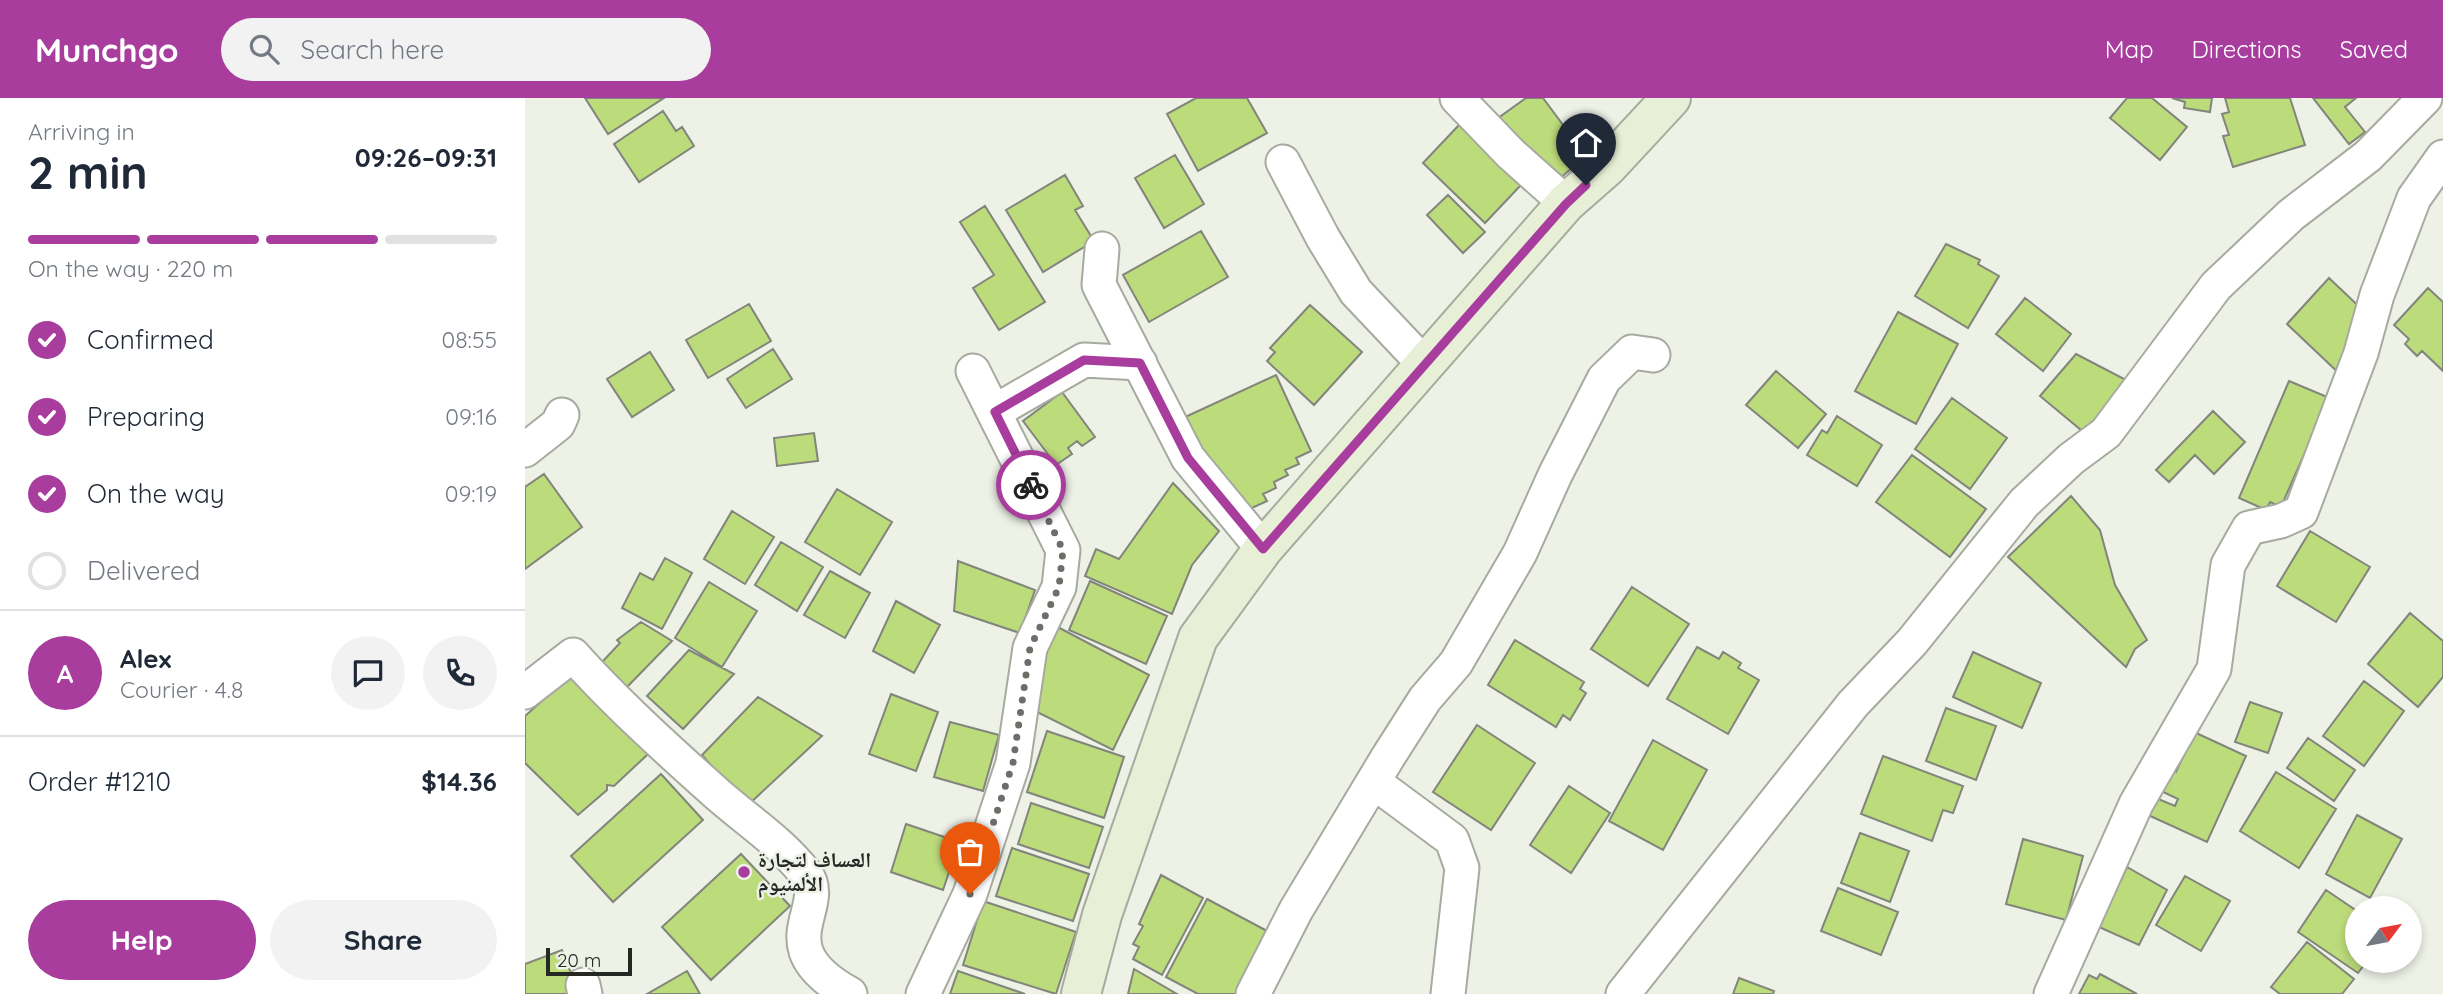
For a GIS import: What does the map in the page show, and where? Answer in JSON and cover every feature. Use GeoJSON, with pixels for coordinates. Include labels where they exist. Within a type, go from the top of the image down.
{"type":"FeatureCollection","features":[{"type":"Feature","properties":{"kind":"main road"},"geometry":{"type":"LineString","coordinates":[[1081,994],[1102,915],[1198,638],[1263,549],[1566,204],[1607,167],[1671,98]]}},
{"type":"Feature","properties":{"kind":"street"},"geometry":{"type":"LineString","coordinates":[[1457,98],[1511,154],[1566,204]]}},
{"type":"Feature","properties":{"kind":"street"},"geometry":{"type":"LineString","coordinates":[[1623,994],[1853,704],[1912,642],[2024,503],[2071,459],[2106,433],[2216,286],[2291,215],[2368,156],[2425,98]]}},
{"type":"Feature","properties":{"kind":"street"},"geometry":{"type":"LineString","coordinates":[[2051,994],[2136,804],[2214,669],[2228,565],[2249,528],[2281,521],[2301,512],[2361,353],[2377,295],[2414,198],[2443,157]]}},
{"type":"Feature","properties":{"kind":"street"},"geometry":{"type":"LineString","coordinates":[[1283,162],[1323,238],[1356,292],[1426,366]]}},
{"type":"Feature","properties":{"kind":"street"},"geometry":{"type":"LineString","coordinates":[[1102,249],[1099,285],[1188,458],[1263,549]]}},
{"type":"Feature","properties":{"kind":"street"},"geometry":{"type":"LineString","coordinates":[[1253,994],[1296,910],[1425,699],[1456,663],[1514,564],[1586,410],[1604,379],[1632,352],[1653,355]]}},
{"type":"Feature","properties":{"kind":"street"},"geometry":{"type":"LineString","coordinates":[[995,412],[1084,360],[1140,363]]}},
{"type":"Feature","properties":{"kind":"street"},"geometry":{"type":"LineString","coordinates":[[923,994],[970,894],[1009,774],[1030,648],[1059,587],[1063,550],[973,371]]}},
{"type":"Feature","properties":{"kind":"street"},"geometry":{"type":"LineString","coordinates":[[525,450],[558,424],[562,415]]}},
{"type":"Feature","properties":{"kind":"street"},"geometry":{"type":"LineString","coordinates":[[525,692],[573,655],[716,792],[777,844],[808,876],[810,891],[803,935],[804,953],[835,985],[850,994]]}},
{"type":"Feature","properties":{"kind":"street"},"geometry":{"type":"LineString","coordinates":[[1375,783],[1452,840],[1459,859],[1462,868],[1448,994]]}},
{"type":"Feature","properties":{"kind":"building"},"geometry":{"type":"Polygon","coordinates":[[[585,98],[664,98],[608,134],[585,98]]]}},
{"type":"Feature","properties":{"kind":"building"},"geometry":{"type":"Polygon","coordinates":[[[1196,98],[1247,98],[1267,133],[1198,171],[1167,114],[1196,98]]]}},
{"type":"Feature","properties":{"kind":"building"},"geometry":{"type":"Polygon","coordinates":[[[1526,98],[1543,98],[1586,156],[1559,179],[1487,126],[1526,98]]]}},
{"type":"Feature","properties":{"kind":"building"},"geometry":{"type":"Polygon","coordinates":[[[2127,98],[2152,98],[2187,127],[2160,160],[2110,118],[2127,98]]]}},
{"type":"Feature","properties":{"kind":"building"},"geometry":{"type":"Polygon","coordinates":[[[2172,98],[2212,98],[2210,112],[2184,108],[2185,102],[2172,98]]]}},
{"type":"Feature","properties":{"kind":"building"},"geometry":{"type":"Polygon","coordinates":[[[2225,98],[2290,98],[2305,145],[2233,167],[2223,136],[2229,135],[2222,114],[2229,112],[2225,98]]]}},
{"type":"Feature","properties":{"kind":"building"},"geometry":{"type":"Polygon","coordinates":[[[2313,98],[2356,98],[2345,107],[2365,132],[2349,144],[2313,98]]]}},
{"type":"Feature","properties":{"kind":"building"},"geometry":{"type":"Polygon","coordinates":[[[663,111],[676,131],[682,127],[694,146],[639,182],[614,144],[663,111]]]}},
{"type":"Feature","properties":{"kind":"building"},"geometry":{"type":"Polygon","coordinates":[[[1459,125],[1521,185],[1485,223],[1423,163],[1459,125]]]}},
{"type":"Feature","properties":{"kind":"building"},"geometry":{"type":"Polygon","coordinates":[[[1175,155],[1204,204],[1164,228],[1135,178],[1175,155]]]}},
{"type":"Feature","properties":{"kind":"building"},"geometry":{"type":"Polygon","coordinates":[[[1065,175],[1083,206],[1075,210],[1094,241],[1043,272],[1006,210],[1065,175]]]}},
{"type":"Feature","properties":{"kind":"building"},"geometry":{"type":"Polygon","coordinates":[[[1448,195],[1485,232],[1463,253],[1427,215],[1448,195]]]}},
{"type":"Feature","properties":{"kind":"building"},"geometry":{"type":"Polygon","coordinates":[[[985,206],[1045,302],[999,330],[973,288],[994,275],[960,222],[985,206]]]}},
{"type":"Feature","properties":{"kind":"building"},"geometry":{"type":"Polygon","coordinates":[[[1201,231],[1228,277],[1149,322],[1123,275],[1201,231]]]}},
{"type":"Feature","properties":{"kind":"building"},"geometry":{"type":"Polygon","coordinates":[[[1946,244],[1980,260],[1978,264],[1999,276],[1968,328],[1915,296],[1946,244]]]}},
{"type":"Feature","properties":{"kind":"building"},"geometry":{"type":"Polygon","coordinates":[[[2329,278],[2368,315],[2344,378],[2287,324],[2329,278]]]}},
{"type":"Feature","properties":{"kind":"building"},"geometry":{"type":"Polygon","coordinates":[[[2428,288],[2443,302],[2443,371],[2422,351],[2417,356],[2405,344],[2409,339],[2394,325],[2428,288]]]}},
{"type":"Feature","properties":{"kind":"building"},"geometry":{"type":"Polygon","coordinates":[[[2025,298],[2071,334],[2043,371],[1996,334],[2025,298]]]}},
{"type":"Feature","properties":{"kind":"building"},"geometry":{"type":"Polygon","coordinates":[[[749,304],[771,341],[708,378],[686,340],[749,304]]]}},
{"type":"Feature","properties":{"kind":"building"},"geometry":{"type":"Polygon","coordinates":[[[1310,305],[1362,352],[1314,405],[1267,361],[1275,352],[1270,348],[1310,305]]]}},
{"type":"Feature","properties":{"kind":"building"},"geometry":{"type":"Polygon","coordinates":[[[1898,312],[1958,344],[1916,424],[1855,391],[1898,312]]]}},
{"type":"Feature","properties":{"kind":"building"},"geometry":{"type":"Polygon","coordinates":[[[773,349],[792,379],[746,408],[727,379],[773,349]]]}},
{"type":"Feature","properties":{"kind":"building"},"geometry":{"type":"Polygon","coordinates":[[[650,352],[674,390],[632,417],[607,379],[650,352]]]}},
{"type":"Feature","properties":{"kind":"building"},"geometry":{"type":"Polygon","coordinates":[[[2076,354],[2130,382],[2087,435],[2040,396],[2076,354]]]}},
{"type":"Feature","properties":{"kind":"building"},"geometry":{"type":"Polygon","coordinates":[[[1776,371],[1826,414],[1798,448],[1746,405],[1776,371]]]}},
{"type":"Feature","properties":{"kind":"building"},"geometry":{"type":"Polygon","coordinates":[[[1276,375],[1311,451],[1296,458],[1299,464],[1285,470],[1288,475],[1274,482],[1276,488],[1263,494],[1267,501],[1241,513],[1183,418],[1276,375]]]}},
{"type":"Feature","properties":{"kind":"building"},"geometry":{"type":"Polygon","coordinates":[[[2289,381],[2332,399],[2310,452],[2306,450],[2281,507],[2270,502],[2266,510],[2239,498],[2289,381]]]}},
{"type":"Feature","properties":{"kind":"building"},"geometry":{"type":"Polygon","coordinates":[[[1062,392],[1095,437],[1082,446],[1077,441],[1068,448],[1072,454],[1056,465],[1023,421],[1062,392]]]}},
{"type":"Feature","properties":{"kind":"building"},"geometry":{"type":"Polygon","coordinates":[[[1952,398],[2007,438],[1970,489],[1915,449],[1952,398]]]}},
{"type":"Feature","properties":{"kind":"building"},"geometry":{"type":"Polygon","coordinates":[[[2213,411],[2245,442],[2214,474],[2195,455],[2169,482],[2156,470],[2213,411]]]}},
{"type":"Feature","properties":{"kind":"building"},"geometry":{"type":"Polygon","coordinates":[[[1837,416],[1882,445],[1857,486],[1807,455],[1822,430],[1827,433],[1837,416]]]}},
{"type":"Feature","properties":{"kind":"building"},"geometry":{"type":"Polygon","coordinates":[[[814,433],[818,461],[777,466],[774,438],[814,433]]]}},
{"type":"Feature","properties":{"kind":"building"},"geometry":{"type":"Polygon","coordinates":[[[1912,455],[1986,509],[1950,557],[1876,502],[1912,455]]]}},
{"type":"Feature","properties":{"kind":"building"},"geometry":{"type":"Polygon","coordinates":[[[544,474],[582,527],[525,569],[525,487],[544,474]]]}},
{"type":"Feature","properties":{"kind":"building"},"geometry":{"type":"Polygon","coordinates":[[[1173,483],[1219,531],[1192,565],[1172,614],[1085,576],[1096,549],[1119,559],[1173,483]]]}},
{"type":"Feature","properties":{"kind":"building"},"geometry":{"type":"Polygon","coordinates":[[[837,489],[892,522],[860,575],[805,542],[837,489]]]}},
{"type":"Feature","properties":{"kind":"building"},"geometry":{"type":"Polygon","coordinates":[[[2071,496],[2100,530],[2115,585],[2147,640],[2135,649],[2126,667],[2008,557],[2071,496]]]}},
{"type":"Feature","properties":{"kind":"building"},"geometry":{"type":"Polygon","coordinates":[[[732,511],[774,537],[745,584],[704,559],[732,511]]]}},
{"type":"Feature","properties":{"kind":"building"},"geometry":{"type":"Polygon","coordinates":[[[2310,531],[2370,567],[2336,622],[2277,586],[2310,531]]]}},
{"type":"Feature","properties":{"kind":"building"},"geometry":{"type":"Polygon","coordinates":[[[781,542],[823,567],[797,611],[755,585],[781,542]]]}},
{"type":"Feature","properties":{"kind":"building"},"geometry":{"type":"Polygon","coordinates":[[[665,558],[692,573],[662,629],[622,608],[640,573],[653,580],[665,558]]]}},
{"type":"Feature","properties":{"kind":"building"},"geometry":{"type":"Polygon","coordinates":[[[958,561],[1035,590],[1020,633],[954,611],[958,561]]]}},
{"type":"Feature","properties":{"kind":"building"},"geometry":{"type":"Polygon","coordinates":[[[830,571],[870,593],[845,638],[804,615],[830,571]]]}},
{"type":"Feature","properties":{"kind":"building"},"geometry":{"type":"Polygon","coordinates":[[[1090,581],[1167,616],[1146,664],[1069,630],[1090,581]]]}},
{"type":"Feature","properties":{"kind":"building"},"geometry":{"type":"Polygon","coordinates":[[[709,582],[757,611],[722,667],[675,638],[709,582]]]}},
{"type":"Feature","properties":{"kind":"building"},"geometry":{"type":"Polygon","coordinates":[[[1632,587],[1689,624],[1648,686],[1591,649],[1632,587]]]}},
{"type":"Feature","properties":{"kind":"building"},"geometry":{"type":"Polygon","coordinates":[[[896,601],[940,625],[914,673],[873,651],[896,601]]]}},
{"type":"Feature","properties":{"kind":"building"},"geometry":{"type":"Polygon","coordinates":[[[2410,613],[2443,641],[2443,677],[2418,707],[2368,664],[2410,613]]]}},
{"type":"Feature","properties":{"kind":"building"},"geometry":{"type":"Polygon","coordinates":[[[641,622],[672,641],[627,687],[602,662],[620,643],[617,640],[641,622]]]}},
{"type":"Feature","properties":{"kind":"building"},"geometry":{"type":"Polygon","coordinates":[[[1050,623],[1149,675],[1113,750],[1025,706],[1050,623]]]}},
{"type":"Feature","properties":{"kind":"building"},"geometry":{"type":"Polygon","coordinates":[[[1515,640],[1584,682],[1580,689],[1586,693],[1570,720],[1563,715],[1556,727],[1488,685],[1515,640]]]}},
{"type":"Feature","properties":{"kind":"building"},"geometry":{"type":"Polygon","coordinates":[[[1697,647],[1719,659],[1723,652],[1741,663],[1738,668],[1759,680],[1728,734],[1667,699],[1697,647]]]}},
{"type":"Feature","properties":{"kind":"building"},"geometry":{"type":"Polygon","coordinates":[[[689,650],[734,674],[683,729],[647,696],[689,650]]]}},
{"type":"Feature","properties":{"kind":"building"},"geometry":{"type":"Polygon","coordinates":[[[1973,652],[2041,683],[2022,728],[1953,697],[1973,652]]]}},
{"type":"Feature","properties":{"kind":"building"},"geometry":{"type":"Polygon","coordinates":[[[570,676],[647,751],[647,755],[614,786],[607,785],[607,790],[578,815],[525,763],[525,716],[570,676]]]}},
{"type":"Feature","properties":{"kind":"building"},"geometry":{"type":"Polygon","coordinates":[[[2364,681],[2404,711],[2364,766],[2323,736],[2364,681]]]}},
{"type":"Feature","properties":{"kind":"building"},"geometry":{"type":"Polygon","coordinates":[[[891,694],[938,712],[916,771],[869,754],[891,694]]]}},
{"type":"Feature","properties":{"kind":"building"},"geometry":{"type":"Polygon","coordinates":[[[758,697],[822,736],[747,806],[702,755],[758,697]]]}},
{"type":"Feature","properties":{"kind":"building"},"geometry":{"type":"Polygon","coordinates":[[[2250,702],[2282,713],[2268,753],[2235,742],[2250,702]]]}},
{"type":"Feature","properties":{"kind":"building"},"geometry":{"type":"Polygon","coordinates":[[[1946,708],[1996,726],[1976,780],[1926,761],[1946,708]]]}},
{"type":"Feature","properties":{"kind":"building"},"geometry":{"type":"Polygon","coordinates":[[[950,722],[999,735],[983,791],[934,777],[950,722]]]}},
{"type":"Feature","properties":{"kind":"building"},"geometry":{"type":"Polygon","coordinates":[[[1477,725],[1535,763],[1491,830],[1433,792],[1477,725]]]}},
{"type":"Feature","properties":{"kind":"building"},"geometry":{"type":"Polygon","coordinates":[[[1047,731],[1124,757],[1104,818],[1027,792],[1047,731]]]}},
{"type":"Feature","properties":{"kind":"building"},"geometry":{"type":"Polygon","coordinates":[[[2194,732],[2246,756],[2207,842],[2148,815],[2156,798],[2175,806],[2178,799],[2159,790],[2169,769],[2176,772],[2194,732]]]}},
{"type":"Feature","properties":{"kind":"building"},"geometry":{"type":"Polygon","coordinates":[[[2308,738],[2355,770],[2334,801],[2287,768],[2308,738]]]}},
{"type":"Feature","properties":{"kind":"building"},"geometry":{"type":"Polygon","coordinates":[[[1653,740],[1707,770],[1663,850],[1609,821],[1653,740]]]}},
{"type":"Feature","properties":{"kind":"building"},"geometry":{"type":"Polygon","coordinates":[[[1883,756],[1963,786],[1953,813],[1943,810],[1932,841],[1861,814],[1883,756]]]}},
{"type":"Feature","properties":{"kind":"building"},"geometry":{"type":"Polygon","coordinates":[[[2276,772],[2336,809],[2299,868],[2240,831],[2276,772]]]}},
{"type":"Feature","properties":{"kind":"building"},"geometry":{"type":"Polygon","coordinates":[[[661,774],[703,820],[613,902],[571,856],[661,774]]]}},
{"type":"Feature","properties":{"kind":"building"},"geometry":{"type":"Polygon","coordinates":[[[1569,786],[1610,813],[1571,873],[1530,845],[1569,786]]]}},
{"type":"Feature","properties":{"kind":"building"},"geometry":{"type":"Polygon","coordinates":[[[1031,803],[1103,827],[1089,868],[1018,844],[1031,803]]]}},
{"type":"Feature","properties":{"kind":"building"},"geometry":{"type":"Polygon","coordinates":[[[2357,815],[2402,839],[2371,896],[2326,874],[2357,815]]]}},
{"type":"Feature","properties":{"kind":"building"},"geometry":{"type":"Polygon","coordinates":[[[906,824],[959,842],[943,890],[891,872],[906,824]]]}},
{"type":"Feature","properties":{"kind":"building"},"geometry":{"type":"Polygon","coordinates":[[[1860,833],[1909,851],[1890,902],[1841,883],[1860,833]]]}},
{"type":"Feature","properties":{"kind":"building"},"geometry":{"type":"Polygon","coordinates":[[[2023,839],[2083,856],[2066,920],[2006,904],[2023,839]]]}},
{"type":"Feature","properties":{"kind":"building"},"geometry":{"type":"Polygon","coordinates":[[[1012,848],[1089,874],[1073,921],[996,896],[1012,848]]]}},
{"type":"Feature","properties":{"kind":"building"},"geometry":{"type":"Polygon","coordinates":[[[741,854],[790,906],[711,980],[662,927],[741,854]]]}},
{"type":"Feature","properties":{"kind":"building"},"geometry":{"type":"Polygon","coordinates":[[[2127,867],[2167,890],[2139,945],[2099,927],[2127,867]]]}},
{"type":"Feature","properties":{"kind":"building"},"geometry":{"type":"Polygon","coordinates":[[[1161,875],[1203,898],[1162,975],[1133,959],[1139,947],[1133,944],[1143,926],[1139,924],[1161,875]]]}},
{"type":"Feature","properties":{"kind":"building"},"geometry":{"type":"Polygon","coordinates":[[[2185,876],[2230,901],[2201,951],[2156,925],[2185,876]]]}},
{"type":"Feature","properties":{"kind":"building"},"geometry":{"type":"Polygon","coordinates":[[[1838,888],[1898,912],[1881,955],[1821,931],[1838,888]]]}},
{"type":"Feature","properties":{"kind":"building"},"geometry":{"type":"Polygon","coordinates":[[[2326,890],[2345,903],[2345,964],[2298,932],[2326,890]]]}},
{"type":"Feature","properties":{"kind":"building"},"geometry":{"type":"Polygon","coordinates":[[[1207,899],[1269,932],[1237,994],[1198,994],[1166,977],[1207,899]]]}},
{"type":"Feature","properties":{"kind":"building"},"geometry":{"type":"Polygon","coordinates":[[[983,901],[1076,932],[1056,994],[963,965],[983,901]]]}},
{"type":"Feature","properties":{"kind":"building"},"geometry":{"type":"Polygon","coordinates":[[[2307,942],[2354,979],[2342,994],[2280,994],[2271,987],[2307,942]]]}},
{"type":"Feature","properties":{"kind":"building"},"geometry":{"type":"Polygon","coordinates":[[[562,950],[579,994],[525,994],[525,964],[562,950]]]}},
{"type":"Feature","properties":{"kind":"building"},"geometry":{"type":"Polygon","coordinates":[[[1134,969],[1177,994],[1128,994],[1134,969]]]}},
{"type":"Feature","properties":{"kind":"building"},"geometry":{"type":"Polygon","coordinates":[[[687,971],[700,994],[647,994],[687,971]]]}},
{"type":"Feature","properties":{"kind":"building"},"geometry":{"type":"Polygon","coordinates":[[[958,971],[1025,994],[950,994],[958,971]]]}},
{"type":"Feature","properties":{"kind":"building"},"geometry":{"type":"Polygon","coordinates":[[[2100,974],[2137,994],[2079,994],[2089,975],[2097,979],[2100,974]]]}},
{"type":"Feature","properties":{"kind":"building"},"geometry":{"type":"Polygon","coordinates":[[[1739,978],[1774,991],[1773,994],[1733,994],[1739,978]]]}},
{"type":"Feature","properties":{"kind":"way so far"},"geometry":{"type":"LineString","coordinates":[[970,894],[1013,763],[1030,648],[1059,587],[1063,550],[1031,485]]}},
{"type":"Feature","properties":{"kind":"place","name":"العساف لتجارة الألمنيوم"},"geometry":{"type":"Point","coordinates":[744,872]}},
{"type":"Feature","properties":{"kind":"route"},"geometry":{"type":"LineString","coordinates":[[1031,485],[995,412],[1084,360],[1140,363],[1188,458],[1263,549],[1566,204],[1586,185]]}}]}
